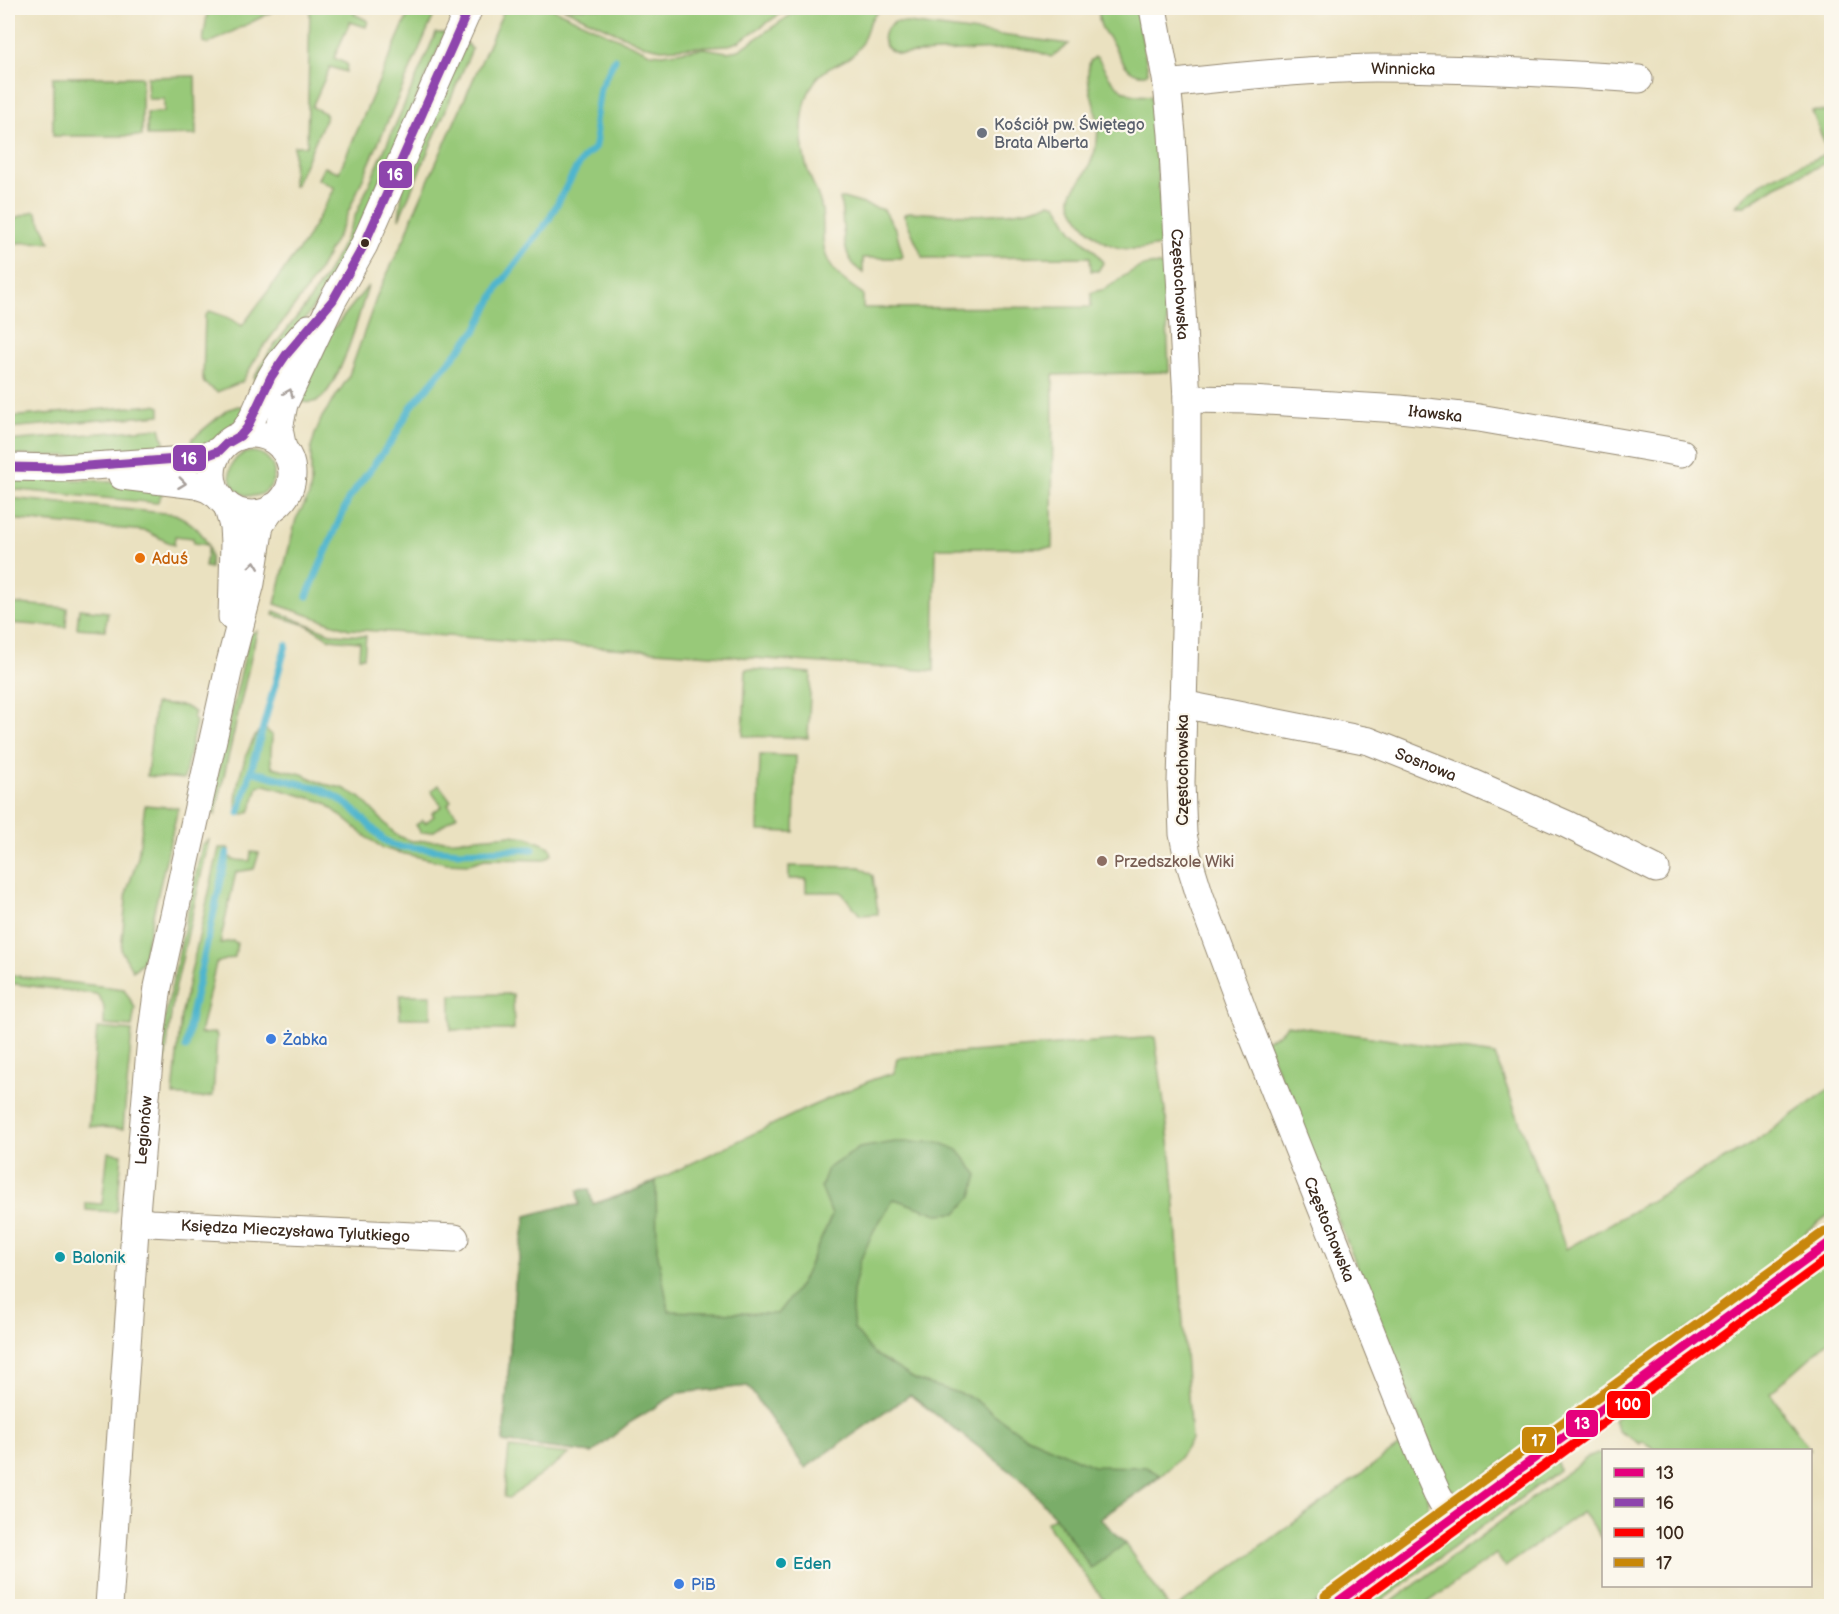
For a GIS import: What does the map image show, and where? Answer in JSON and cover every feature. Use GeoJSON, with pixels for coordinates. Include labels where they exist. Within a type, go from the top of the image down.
{"type":"FeatureCollection","features":[{"type":"Feature","properties":{"kind":"main road"},"geometry":{"type":"LineString","coordinates":[[1332,1606],[1832,1240]]}},
{"type":"Feature","properties":{"kind":"street"},"geometry":{"type":"LineString","coordinates":[[62,468],[196,485],[208,489],[235,510],[251,514],[266,511],[282,501],[291,484],[291,466],[279,429],[284,404],[333,300],[364,245],[469,8]]}},
{"type":"Feature","properties":{"kind":"street","name":"Częstochowska"},"geometry":{"type":"LineString","coordinates":[[1153,8],[1167,84],[1179,243],[1187,399],[1187,554],[1182,704],[1183,834],[1200,896],[1246,1019],[1424,1464],[1451,1518]]}},
{"type":"Feature","properties":{"kind":"street","name":"Winnicka"},"geometry":{"type":"LineString","coordinates":[[1167,84],[1298,71],[1375,68],[1498,70],[1639,79]]}},
{"type":"Feature","properties":{"kind":"street"},"geometry":{"type":"LineString","coordinates":[[223,501],[215,489],[212,473],[216,457],[252,421],[271,377],[286,355],[333,300]]}},
{"type":"Feature","properties":{"kind":"street","name":"Iławska"},"geometry":{"type":"LineString","coordinates":[[1187,399],[1251,400],[1479,418],[1682,453]]}},
{"type":"Feature","properties":{"kind":"street"},"geometry":{"type":"LineString","coordinates":[[8,467],[62,468],[186,460],[203,457],[230,443],[258,434],[268,437],[284,449]]}},
{"type":"Feature","properties":{"kind":"street","name":"Legionów"},"geometry":{"type":"LineString","coordinates":[[223,501],[233,526],[234,543],[230,663]]}},
{"type":"Feature","properties":{"kind":"street","name":"Legionów"},"geometry":{"type":"LineString","coordinates":[[108,1606],[136,1220],[151,1038],[158,987],[230,663],[251,583],[260,525],[273,507]]}},
{"type":"Feature","properties":{"kind":"street","name":"Sosnowa"},"geometry":{"type":"LineString","coordinates":[[1182,704],[1369,741],[1464,779],[1566,824],[1656,869]]}},
{"type":"Feature","properties":{"kind":"street","name":"Księdza Mieczysława Tylutkiego"},"geometry":{"type":"LineString","coordinates":[[136,1220],[150,1223],[455,1238]]}},
{"type":"Feature","properties":{"kind":"green space"},"geometry":{"type":"Polygon","coordinates":[[[208,8],[275,8],[272,12],[208,44],[203,42],[208,8]]]}},
{"type":"Feature","properties":{"kind":"green space"},"geometry":{"type":"Polygon","coordinates":[[[310,8],[357,8],[354,14],[368,21],[366,27],[350,22],[334,58],[347,64],[346,72],[330,67],[312,107],[325,113],[326,117],[295,186],[293,186],[294,146],[307,146],[310,8]]]}},
{"type":"Feature","properties":{"kind":"green space"},"geometry":{"type":"Polygon","coordinates":[[[411,8],[437,8],[340,231],[305,292],[261,350],[242,382],[217,392],[203,380],[205,316],[210,311],[242,326],[304,243],[335,188],[318,179],[324,167],[339,172],[411,8]]]}},
{"type":"Feature","properties":{"kind":"green space"},"geometry":{"type":"Polygon","coordinates":[[[505,8],[551,8],[650,53],[663,54],[704,48],[727,52],[739,50],[801,8],[883,8],[872,19],[855,53],[820,75],[808,96],[802,121],[805,160],[821,205],[824,248],[835,272],[863,294],[863,308],[1091,307],[1091,293],[1106,288],[1128,273],[1142,266],[1165,267],[1169,372],[1053,375],[1052,548],[936,548],[934,671],[349,629],[275,604],[296,519],[309,496],[311,448],[315,434],[322,417],[348,378],[378,293],[406,235],[505,8]]]}},
{"type":"Feature","properties":{"kind":"green space"},"geometry":{"type":"Polygon","coordinates":[[[563,8],[789,8],[738,42],[729,45],[661,49],[643,45],[563,8]]]}},
{"type":"Feature","properties":{"kind":"green space"},"geometry":{"type":"Polygon","coordinates":[[[1137,8],[1148,72],[1138,74],[1124,64],[1101,26],[1099,13],[1095,9],[1137,8]]]}},
{"type":"Feature","properties":{"kind":"green space"},"geometry":{"type":"Polygon","coordinates":[[[895,22],[1069,44],[1051,57],[1036,51],[1018,48],[900,54],[885,45],[884,40],[889,26],[895,22]]]}},
{"type":"Feature","properties":{"kind":"green space"},"geometry":{"type":"Polygon","coordinates":[[[436,33],[445,33],[357,233],[318,300],[259,388],[254,378],[270,351],[325,277],[345,239],[436,33]]]}},
{"type":"Feature","properties":{"kind":"green space"},"geometry":{"type":"Polygon","coordinates":[[[466,43],[472,49],[399,219],[403,186],[466,43]]]}},
{"type":"Feature","properties":{"kind":"green space"},"geometry":{"type":"Polygon","coordinates":[[[1095,57],[1113,81],[1123,90],[1136,95],[1151,96],[1164,244],[1160,246],[1126,249],[1108,244],[1099,239],[1082,222],[1073,207],[1072,194],[1089,166],[1097,142],[1097,120],[1088,79],[1090,61],[1095,57]]]}},
{"type":"Feature","properties":{"kind":"green space"},"geometry":{"type":"Polygon","coordinates":[[[195,76],[196,135],[147,136],[147,113],[164,112],[164,99],[148,99],[147,77],[195,76]]]}},
{"type":"Feature","properties":{"kind":"green space"},"geometry":{"type":"Polygon","coordinates":[[[53,77],[142,77],[142,136],[53,136],[53,77]]]}},
{"type":"Feature","properties":{"kind":"green space"},"geometry":{"type":"Polygon","coordinates":[[[1812,111],[1831,112],[1831,161],[1776,186],[1745,206],[1736,206],[1745,196],[1766,181],[1828,153],[1812,111]]]}},
{"type":"Feature","properties":{"kind":"green space"},"geometry":{"type":"Polygon","coordinates":[[[840,199],[884,210],[896,230],[903,256],[901,258],[863,258],[863,273],[855,266],[849,258],[844,239],[840,199]]]}},
{"type":"Feature","properties":{"kind":"green space"},"geometry":{"type":"Polygon","coordinates":[[[1050,203],[1057,205],[1072,230],[1101,259],[1103,263],[1098,271],[1091,271],[1090,257],[923,258],[904,215],[909,212],[961,215],[1000,214],[1018,212],[1050,203]]]}},
{"type":"Feature","properties":{"kind":"green space"},"geometry":{"type":"Polygon","coordinates":[[[34,211],[50,242],[8,243],[8,221],[34,211]]]}},
{"type":"Feature","properties":{"kind":"green space"},"geometry":{"type":"Polygon","coordinates":[[[368,286],[348,348],[334,381],[317,401],[308,403],[293,401],[322,343],[368,286]]]}},
{"type":"Feature","properties":{"kind":"green space"},"geometry":{"type":"Polygon","coordinates":[[[155,405],[160,407],[160,415],[8,428],[8,417],[155,405]]]}},
{"type":"Feature","properties":{"kind":"green space"},"geometry":{"type":"Polygon","coordinates":[[[238,406],[246,407],[237,427],[216,442],[189,452],[192,439],[227,410],[238,406]]]}},
{"type":"Feature","properties":{"kind":"green space"},"geometry":{"type":"Polygon","coordinates":[[[160,428],[167,452],[82,456],[8,455],[8,441],[160,428]]]}},
{"type":"Feature","properties":{"kind":"green space"},"geometry":{"type":"Polygon","coordinates":[[[252,452],[268,458],[274,474],[268,490],[252,496],[236,490],[230,474],[236,458],[252,452]]]}},
{"type":"Feature","properties":{"kind":"green space"},"geometry":{"type":"Polygon","coordinates":[[[8,478],[91,480],[165,488],[157,503],[8,489],[8,478]]]}},
{"type":"Feature","properties":{"kind":"green space"},"geometry":{"type":"Polygon","coordinates":[[[8,498],[175,514],[191,523],[203,535],[207,545],[194,543],[193,538],[175,536],[174,545],[146,531],[8,519],[8,498]]]}},
{"type":"Feature","properties":{"kind":"green space"},"geometry":{"type":"Polygon","coordinates":[[[208,546],[210,559],[210,568],[205,567],[208,546]]]}},
{"type":"Feature","properties":{"kind":"green space"},"geometry":{"type":"Polygon","coordinates":[[[8,603],[67,608],[66,627],[8,623],[8,603]]]}},
{"type":"Feature","properties":{"kind":"green space"},"geometry":{"type":"Polygon","coordinates":[[[79,609],[108,612],[105,630],[77,628],[79,609]]]}},
{"type":"Feature","properties":{"kind":"green space"},"geometry":{"type":"Polygon","coordinates":[[[274,611],[333,634],[366,636],[364,657],[359,657],[360,642],[330,639],[307,625],[273,615],[274,611]]]}},
{"type":"Feature","properties":{"kind":"green space"},"geometry":{"type":"Polygon","coordinates":[[[257,631],[215,815],[210,807],[250,634],[257,631]]]}},
{"type":"Feature","properties":{"kind":"green space"},"geometry":{"type":"Polygon","coordinates":[[[746,669],[811,673],[808,738],[743,736],[746,669]]]}},
{"type":"Feature","properties":{"kind":"green space"},"geometry":{"type":"Polygon","coordinates":[[[155,704],[184,706],[195,712],[193,718],[196,722],[184,779],[147,776],[155,704]]]}},
{"type":"Feature","properties":{"kind":"green space"},"geometry":{"type":"Polygon","coordinates":[[[263,727],[272,735],[272,767],[302,774],[323,784],[343,788],[361,798],[396,835],[411,841],[511,835],[527,837],[550,847],[552,854],[544,860],[485,859],[469,864],[446,863],[396,852],[383,848],[368,838],[324,802],[265,785],[258,786],[251,810],[245,814],[239,813],[237,795],[242,768],[252,742],[263,727]]]}},
{"type":"Feature","properties":{"kind":"green space"},"geometry":{"type":"Polygon","coordinates":[[[760,755],[796,756],[794,832],[758,831],[760,755]]]}},
{"type":"Feature","properties":{"kind":"green space"},"geometry":{"type":"Polygon","coordinates":[[[439,785],[451,801],[448,804],[457,815],[434,831],[421,833],[416,825],[423,820],[425,823],[434,816],[432,813],[442,806],[431,791],[439,785]]]}},
{"type":"Feature","properties":{"kind":"green space"},"geometry":{"type":"Polygon","coordinates":[[[145,805],[178,808],[142,962],[133,971],[121,950],[127,891],[138,857],[145,805]]]}},
{"type":"Feature","properties":{"kind":"green space"},"geometry":{"type":"Polygon","coordinates":[[[209,840],[173,999],[164,1070],[159,1074],[166,1013],[202,845],[209,840]]]}},
{"type":"Feature","properties":{"kind":"green space"},"geometry":{"type":"Polygon","coordinates":[[[219,848],[229,848],[228,857],[232,860],[250,861],[251,852],[259,853],[254,869],[236,872],[220,943],[233,941],[237,943],[235,957],[216,963],[200,1034],[215,1033],[217,1036],[213,1096],[201,1098],[173,1095],[181,1016],[219,848]]]}},
{"type":"Feature","properties":{"kind":"green space"},"geometry":{"type":"Polygon","coordinates":[[[789,866],[860,867],[873,876],[878,914],[860,915],[841,892],[806,892],[806,879],[789,879],[789,866]]]}},
{"type":"Feature","properties":{"kind":"green space"},"geometry":{"type":"Polygon","coordinates":[[[8,975],[124,989],[135,1008],[132,1027],[104,1025],[103,1004],[96,994],[8,983],[8,975]]]}},
{"type":"Feature","properties":{"kind":"green space"},"geometry":{"type":"Polygon","coordinates":[[[513,994],[514,1030],[451,1030],[451,995],[513,994]]]}},
{"type":"Feature","properties":{"kind":"green space"},"geometry":{"type":"Polygon","coordinates":[[[400,995],[431,995],[431,1018],[400,1018],[400,995]]]}},
{"type":"Feature","properties":{"kind":"green space"},"geometry":{"type":"Polygon","coordinates":[[[1287,1025],[1495,1055],[1566,1249],[1753,1143],[1831,1088],[1831,1213],[1808,1230],[1779,1264],[1462,1492],[1456,1492],[1446,1486],[1265,1040],[1279,1034],[1287,1025]]]}},
{"type":"Feature","properties":{"kind":"green space"},"geometry":{"type":"Polygon","coordinates":[[[97,1028],[132,1031],[123,1129],[89,1126],[97,1028]]]}},
{"type":"Feature","properties":{"kind":"green space"},"geometry":{"type":"Polygon","coordinates":[[[1155,1037],[1172,1163],[1191,1440],[1163,1474],[1100,1518],[1125,1544],[1168,1606],[1108,1606],[1046,1523],[1055,1517],[1026,1483],[910,1395],[805,1468],[748,1386],[678,1393],[629,1423],[592,1453],[503,1442],[515,1284],[526,1216],[560,1207],[593,1204],[638,1189],[805,1109],[874,1079],[894,1073],[897,1058],[1155,1037]]]}},
{"type":"Feature","properties":{"kind":"green space"},"geometry":{"type":"Polygon","coordinates":[[[895,1142],[939,1142],[958,1150],[978,1175],[972,1196],[957,1213],[937,1214],[894,1199],[874,1230],[860,1261],[853,1291],[854,1329],[873,1353],[916,1380],[971,1397],[1023,1435],[1093,1466],[1146,1467],[1160,1475],[1100,1518],[1125,1544],[1091,1568],[1056,1518],[1026,1483],[910,1395],[805,1468],[748,1386],[678,1393],[629,1423],[592,1453],[503,1442],[515,1284],[526,1216],[560,1207],[579,1205],[578,1190],[589,1189],[593,1204],[629,1193],[656,1181],[657,1250],[669,1311],[777,1314],[801,1283],[832,1215],[821,1187],[828,1168],[859,1148],[895,1142]]]}},
{"type":"Feature","properties":{"kind":"green space"},"geometry":{"type":"Polygon","coordinates":[[[108,1152],[122,1154],[117,1210],[115,1212],[86,1210],[86,1203],[102,1204],[108,1152]]]}},
{"type":"Feature","properties":{"kind":"green space"},"geometry":{"type":"Polygon","coordinates":[[[1831,1255],[1831,1339],[1770,1393],[1809,1449],[1654,1449],[1642,1441],[1640,1444],[1619,1431],[1614,1420],[1831,1255]]]}},
{"type":"Feature","properties":{"kind":"green space"},"geometry":{"type":"Polygon","coordinates":[[[1405,1442],[1427,1495],[1426,1517],[1415,1531],[1313,1606],[1179,1606],[1405,1442]]]}},
{"type":"Feature","properties":{"kind":"green space"},"geometry":{"type":"Polygon","coordinates":[[[509,1448],[569,1454],[509,1498],[504,1497],[509,1448]]]}},
{"type":"Feature","properties":{"kind":"green space"},"geometry":{"type":"Polygon","coordinates":[[[1597,1453],[1602,1454],[1602,1538],[1582,1512],[1505,1567],[1496,1554],[1423,1606],[1386,1606],[1588,1457],[1597,1453]]]}},
{"type":"Feature","properties":{"kind":"green space"},"geometry":{"type":"Polygon","coordinates":[[[1556,1457],[1559,1470],[1374,1606],[1352,1606],[1556,1457]]]}},
{"type":"Feature","properties":{"kind":"waterway"},"geometry":{"type":"LineString","coordinates":[[307,596],[349,498],[393,439],[411,407],[476,330],[499,286],[548,221],[576,169],[596,145],[595,122],[600,88],[615,59]]}},
{"type":"Feature","properties":{"kind":"waterway"},"geometry":{"type":"LineString","coordinates":[[239,813],[286,645]]}},
{"type":"Feature","properties":{"kind":"waterway"},"geometry":{"type":"LineString","coordinates":[[251,771],[320,789],[338,798],[355,811],[384,840],[395,846],[459,852],[533,849]]}},
{"type":"Feature","properties":{"kind":"waterway"},"geometry":{"type":"LineString","coordinates":[[186,1047],[227,853]]}},
{"type":"Feature","properties":{"kind":"transit line","name":"16"},"geometry":{"type":"LineString","coordinates":[[8,467],[61,468],[203,457],[219,451],[240,436],[247,428],[271,377],[286,355],[333,300],[364,245],[469,8]]}},
{"type":"Feature","properties":{"kind":"transit line","name":"17"},"geometry":{"type":"LineString","coordinates":[[1325,1596],[1825,1231]]}},
{"type":"Feature","properties":{"kind":"transit line","name":"13"},"geometry":{"type":"LineString","coordinates":[[1332,1606],[1832,1241]]}},
{"type":"Feature","properties":{"kind":"transit line","name":"100"},"geometry":{"type":"LineString","coordinates":[[1352,1606],[1832,1256]]}},
{"type":"Feature","properties":{"kind":"place","name":"Kościół pw. Świętego Brata Alberta"},"geometry":{"type":"Point","coordinates":[982,133]}},
{"type":"Feature","properties":{"kind":"place","name":"Aduś"},"geometry":{"type":"Point","coordinates":[140,558]}},
{"type":"Feature","properties":{"kind":"place","name":"Przedszkole Wiki"},"geometry":{"type":"Point","coordinates":[1102,861]}},
{"type":"Feature","properties":{"kind":"place","name":"Żabka"},"geometry":{"type":"Point","coordinates":[271,1039]}},
{"type":"Feature","properties":{"kind":"place","name":"Balonik"},"geometry":{"type":"Point","coordinates":[60,1257]}},
{"type":"Feature","properties":{"kind":"place","name":"Eden"},"geometry":{"type":"Point","coordinates":[781,1563]}},
{"type":"Feature","properties":{"kind":"place","name":"PiB"},"geometry":{"type":"Point","coordinates":[679,1584]}}]}
